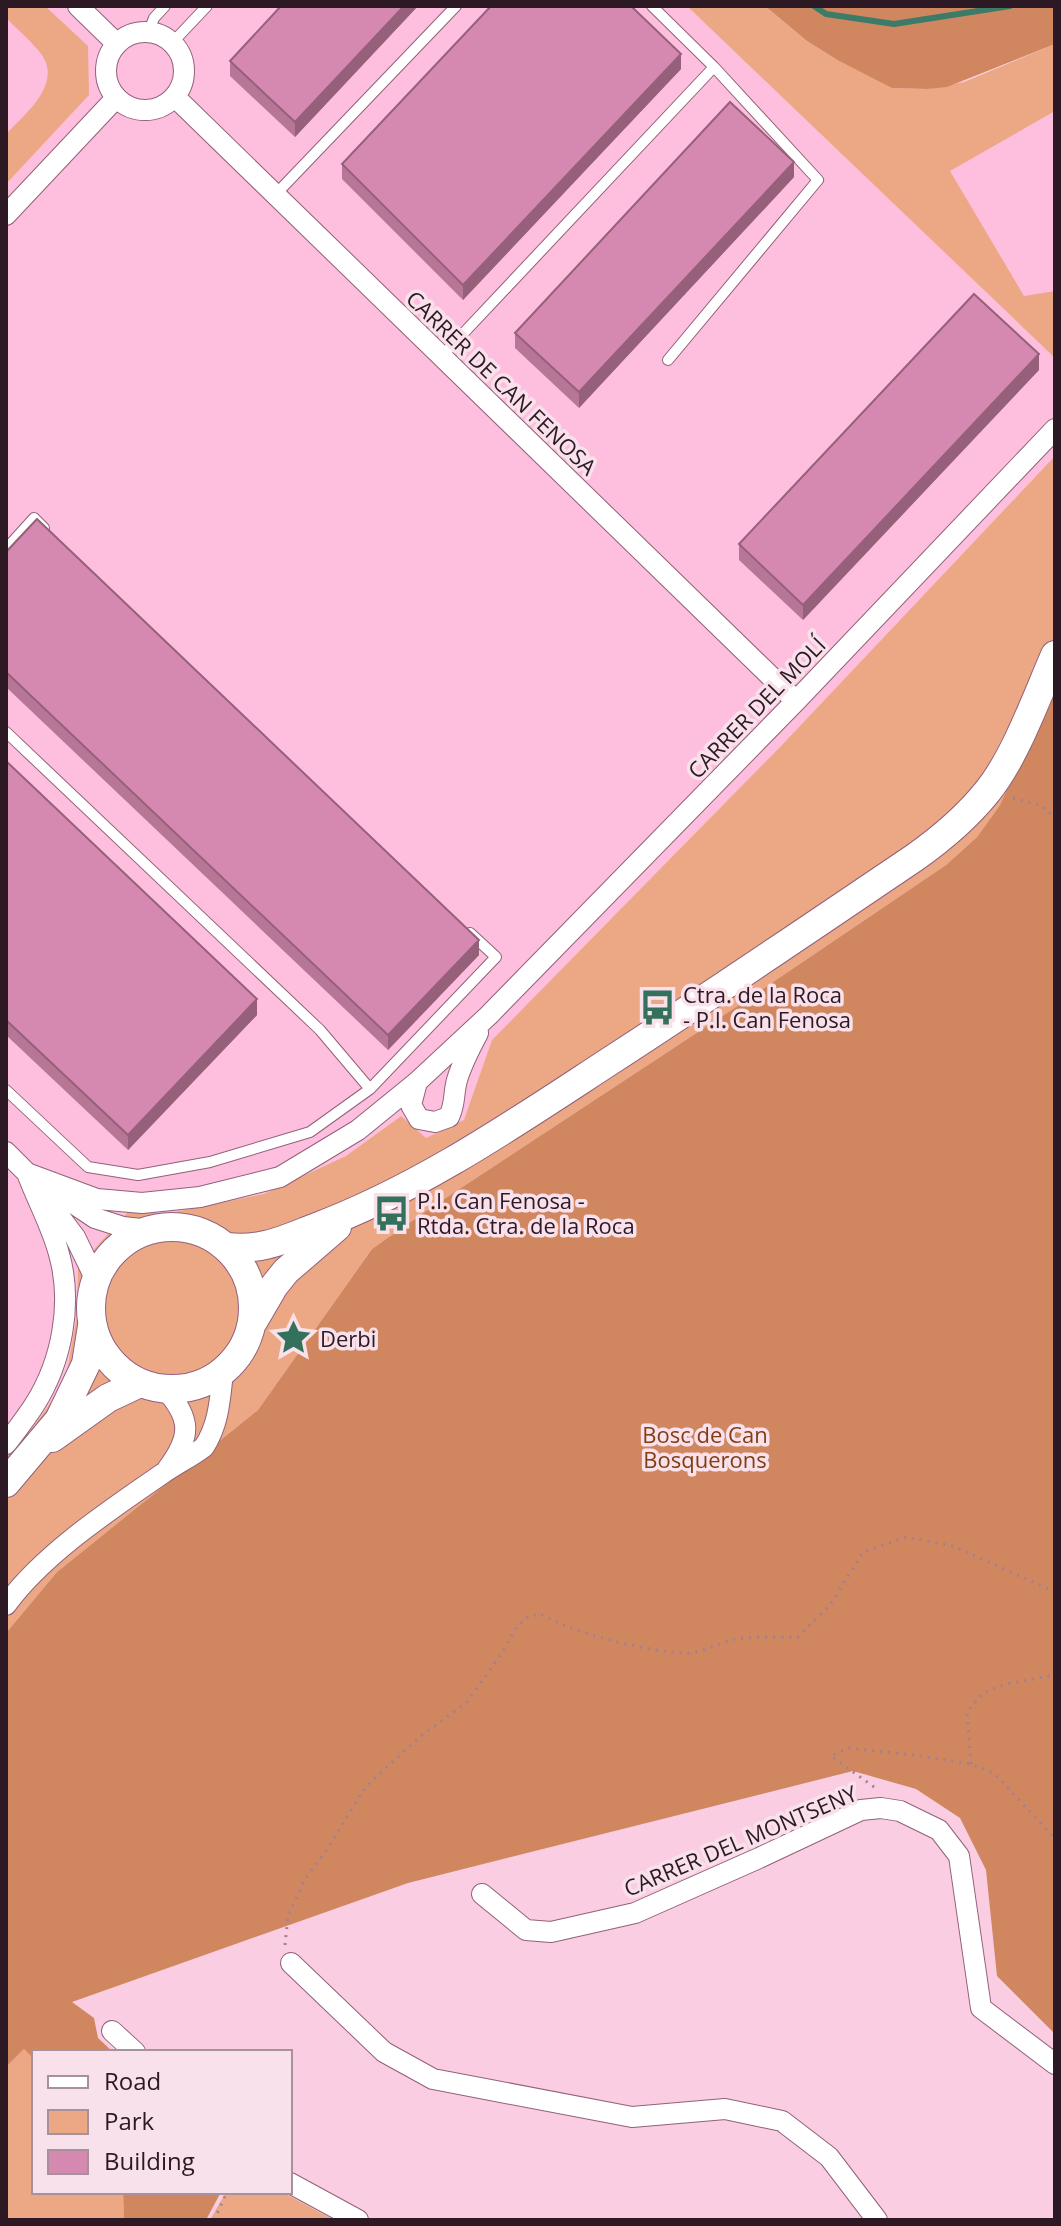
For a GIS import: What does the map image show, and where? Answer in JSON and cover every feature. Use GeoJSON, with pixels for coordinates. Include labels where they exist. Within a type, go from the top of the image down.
{"type":"FeatureCollection","features":[{"type":"Feature","properties":{"kind":"street"},"geometry":{"type":"LineString","coordinates":[[78,6],[116,43]]}},
{"type":"Feature","properties":{"kind":"street"},"geometry":{"type":"LineString","coordinates":[[149,31],[173,42],[183,59],[184,79],[175,97],[164,106],[150,110],[132,108],[116,98],[108,87],[105,73],[107,57],[116,43],[131,33],[149,31]]}},
{"type":"Feature","properties":{"kind":"street","name":"CARRER DE CAN FENOSA"},"geometry":{"type":"LineString","coordinates":[[175,97],[796,701]]}},
{"type":"Feature","properties":{"kind":"street"},"geometry":{"type":"LineString","coordinates":[[6,215],[116,98]]}},
{"type":"Feature","properties":{"kind":"street","name":"CARRER DEL MOLÍ"},"geometry":{"type":"LineString","coordinates":[[27,1173],[97,1199],[142,1203],[200,1197],[280,1177],[358,1130],[417,1082],[488,1016],[796,701],[1055,429]]}},
{"type":"Feature","properties":{"kind":"street"},"geometry":{"type":"LineString","coordinates":[[227,1247],[245,1249],[274,1244],[357,1212],[476,1148],[914,858],[950,830],[988,792],[1011,752],[1055,655]]}},
{"type":"Feature","properties":{"kind":"street","name":"CARRER DEL MOLÍ"},"geometry":{"type":"LineString","coordinates":[[417,1082],[411,1105],[419,1119],[435,1122],[449,1117],[455,1105],[456,1083],[468,1051],[488,1016]]}},
{"type":"Feature","properties":{"kind":"street"},"geometry":{"type":"LineString","coordinates":[[6,1152],[27,1173],[75,1237],[95,1278]]}},
{"type":"Feature","properties":{"kind":"street"},"geometry":{"type":"LineString","coordinates":[[27,1173],[95,1218],[123,1227],[186,1229],[227,1247],[238,1260],[252,1290],[253,1322]]}},
{"type":"Feature","properties":{"kind":"street"},"geometry":{"type":"LineString","coordinates":[[6,1444],[36,1402],[54,1367],[64,1322],[66,1289],[59,1253],[27,1173]]}},
{"type":"Feature","properties":{"kind":"street"},"geometry":{"type":"LineString","coordinates":[[35,1450],[108,1398],[153,1386],[191,1386],[223,1372],[240,1353],[253,1322],[286,1271],[357,1212]]}},
{"type":"Feature","properties":{"kind":"street"},"geometry":{"type":"LineString","coordinates":[[6,1483],[59,1420],[86,1364],[95,1278],[118,1247],[150,1230]]}},
{"type":"Feature","properties":{"kind":"street"},"geometry":{"type":"LineString","coordinates":[[92,1326],[107,1357],[116,1367],[153,1386],[182,1411],[185,1423],[182,1449],[166,1471]]}},
{"type":"Feature","properties":{"kind":"street"},"geometry":{"type":"LineString","coordinates":[[6,1605],[38,1569],[108,1512],[204,1447],[218,1416],[223,1372]]}},
{"type":"Feature","properties":{"kind":"street","name":"CARRER DEL MONTSENY"},"geometry":{"type":"LineString","coordinates":[[482,1894],[526,1930],[551,1932],[635,1913],[861,1810],[881,1808],[900,1811],[939,1830],[959,1856],[981,2008],[1055,2064]]}},
{"type":"Feature","properties":{"kind":"street"},"geometry":{"type":"LineString","coordinates":[[291,1963],[384,2052],[433,2079],[632,2117],[725,2109],[782,2121],[829,2157],[877,2220]]}},
{"type":"Feature","properties":{"kind":"street"},"geometry":{"type":"LineString","coordinates":[[112,2031],[133,2050]]}},
{"type":"Feature","properties":{"kind":"street"},"geometry":{"type":"LineString","coordinates":[[292,2184],[358,2220]]}},
{"type":"Feature","properties":{"kind":"lane"},"geometry":{"type":"LineString","coordinates":[[149,31],[154,18],[165,6]]}},
{"type":"Feature","properties":{"kind":"lane"},"geometry":{"type":"LineString","coordinates":[[173,42],[207,6]]}},
{"type":"Feature","properties":{"kind":"lane"},"geometry":{"type":"LineString","coordinates":[[276,194],[456,6]]}},
{"type":"Feature","properties":{"kind":"lane"},"geometry":{"type":"LineString","coordinates":[[652,6],[714,67],[818,180],[668,360]]}},
{"type":"Feature","properties":{"kind":"lane"},"geometry":{"type":"LineString","coordinates":[[442,356],[714,67]]}},
{"type":"Feature","properties":{"kind":"lane"},"geometry":{"type":"LineString","coordinates":[[6,549],[34,518],[56,539]]}},
{"type":"Feature","properties":{"kind":"lane"},"geometry":{"type":"LineString","coordinates":[[6,732],[320,1030],[370,1089]]}},
{"type":"Feature","properties":{"kind":"lane"},"geometry":{"type":"LineString","coordinates":[[6,1090],[88,1167],[138,1175],[210,1162],[310,1132],[370,1089],[496,957],[462,925]]}},
{"type":"Feature","properties":{"kind":"path"},"geometry":{"type":"LineString","coordinates":[[988,792],[1042,806],[1055,818]]}},
{"type":"Feature","properties":{"kind":"path"},"geometry":{"type":"LineString","coordinates":[[291,1963],[285,1949],[288,1916],[304,1881],[366,1786],[421,1736],[467,1702],[516,1628],[529,1616],[541,1614],[556,1623],[615,1640],[691,1653],[736,1639],[798,1637],[830,1605],[863,1552],[906,1537],[953,1546],[1055,1592]]}},
{"type":"Feature","properties":{"kind":"path"},"geometry":{"type":"LineString","coordinates":[[971,1764],[967,1712],[983,1693],[1006,1684],[1055,1675]]}},
{"type":"Feature","properties":{"kind":"path"},"geometry":{"type":"LineString","coordinates":[[900,1811],[882,1793],[831,1756],[848,1748],[971,1764],[995,1774],[1055,1839]]}},
{"type":"Feature","properties":{"kind":"path"},"geometry":{"type":"LineString","coordinates":[[214,2220],[226,2194]]}},
{"type":"Feature","properties":{"kind":"shaded area"},"geometry":{"type":"Polygon","coordinates":[[[6,6],[687,6],[1055,358],[1055,456],[782,745],[492,1040],[465,1120],[426,1139],[400,1116],[346,1156],[264,1194],[170,1213],[127,1213],[78,1267],[77,1315],[65,1382],[32,1429],[6,1457],[6,6]]]}},
{"type":"Feature","properties":{"kind":"shaded area"},"geometry":{"type":"Polygon","coordinates":[[[1055,111],[1055,291],[1024,296],[949,171],[1055,111]]]}},
{"type":"Feature","properties":{"kind":"green space"},"geometry":{"type":"Polygon","coordinates":[[[6,6],[45,6],[88,46],[89,95],[6,184],[6,134],[33,106],[46,84],[48,73],[46,62],[38,50],[6,18],[6,6]]]}},
{"type":"Feature","properties":{"kind":"green space"},"geometry":{"type":"Polygon","coordinates":[[[687,6],[765,6],[807,41],[893,88],[927,89],[964,82],[1055,44],[1055,111],[950,171],[1024,296],[1055,291],[1055,358],[687,6]]]}},
{"type":"Feature","properties":{"kind":"green space"},"geometry":{"type":"Polygon","coordinates":[[[765,6],[1055,6],[1055,44],[947,87],[892,88],[807,41],[765,6]]]}},
{"type":"Feature","properties":{"kind":"green space"},"geometry":{"type":"Polygon","coordinates":[[[1055,456],[1055,683],[1000,805],[977,837],[946,865],[372,1249],[258,1410],[57,1572],[6,1633],[6,1457],[32,1429],[65,1382],[77,1315],[78,1267],[127,1213],[170,1213],[264,1194],[346,1156],[401,1116],[426,1138],[464,1120],[492,1040],[782,745],[1055,456]]]}},
{"type":"Feature","properties":{"kind":"green space","name":"Bosc de Can Bosquerons"},"geometry":{"type":"Polygon","coordinates":[[[1055,683],[1055,2034],[997,1976],[986,1870],[960,1818],[916,1789],[853,1771],[408,1883],[72,2002],[94,2018],[98,2038],[111,2050],[32,2050],[32,2057],[24,2049],[6,2067],[6,1633],[57,1572],[258,1410],[372,1249],[946,865],[977,837],[1000,805],[1055,683]]]}},
{"type":"Feature","properties":{"kind":"green space"},"geometry":{"type":"Polygon","coordinates":[[[24,2049],[32,2057],[32,2194],[123,2194],[124,2220],[6,2220],[6,2067],[24,2049]]]}},
{"type":"Feature","properties":{"kind":"green space"},"geometry":{"type":"Polygon","coordinates":[[[123,2194],[220,2194],[206,2220],[124,2220],[123,2194]]]}},
{"type":"Feature","properties":{"kind":"green space"},"geometry":{"type":"Polygon","coordinates":[[[225,2194],[286,2194],[334,2220],[210,2220],[225,2194]]]}},
{"type":"Feature","properties":{"kind":"building"},"geometry":{"type":"Polygon","coordinates":[[[281,6],[404,6],[295,122],[230,61],[281,6]]]}},
{"type":"Feature","properties":{"kind":"building"},"geometry":{"type":"Polygon","coordinates":[[[491,6],[631,6],[681,54],[463,285],[342,164],[491,6]]]}},
{"type":"Feature","properties":{"kind":"building"},"geometry":{"type":"Polygon","coordinates":[[[730,102],[794,162],[579,392],[515,333],[730,102]]]}},
{"type":"Feature","properties":{"kind":"building"},"geometry":{"type":"Polygon","coordinates":[[[974,294],[1039,354],[803,605],[739,544],[974,294]]]}},
{"type":"Feature","properties":{"kind":"building"},"geometry":{"type":"Polygon","coordinates":[[[37,519],[479,940],[388,1035],[6,672],[6,552],[37,519]]]}},
{"type":"Feature","properties":{"kind":"building"},"geometry":{"type":"Polygon","coordinates":[[[6,761],[257,999],[128,1135],[6,1020],[6,761]]]}},
{"type":"Feature","properties":{"kind":"waterway"},"geometry":{"type":"LineString","coordinates":[[814,6],[826,14],[894,24],[1010,6]]}},
{"type":"Feature","properties":{"kind":"place","name":"Ctra. de la Roca - P.I. Can Fenosa"},"geometry":{"type":"Point","coordinates":[657,1007]}},
{"type":"Feature","properties":{"kind":"place","name":"P.I. Can Fenosa - Rtda. Ctra. de la Roca"},"geometry":{"type":"Point","coordinates":[391,1213]}},
{"type":"Feature","properties":{"kind":"place","name":"Derbi"},"geometry":{"type":"Point","coordinates":[294,1338]}}]}
